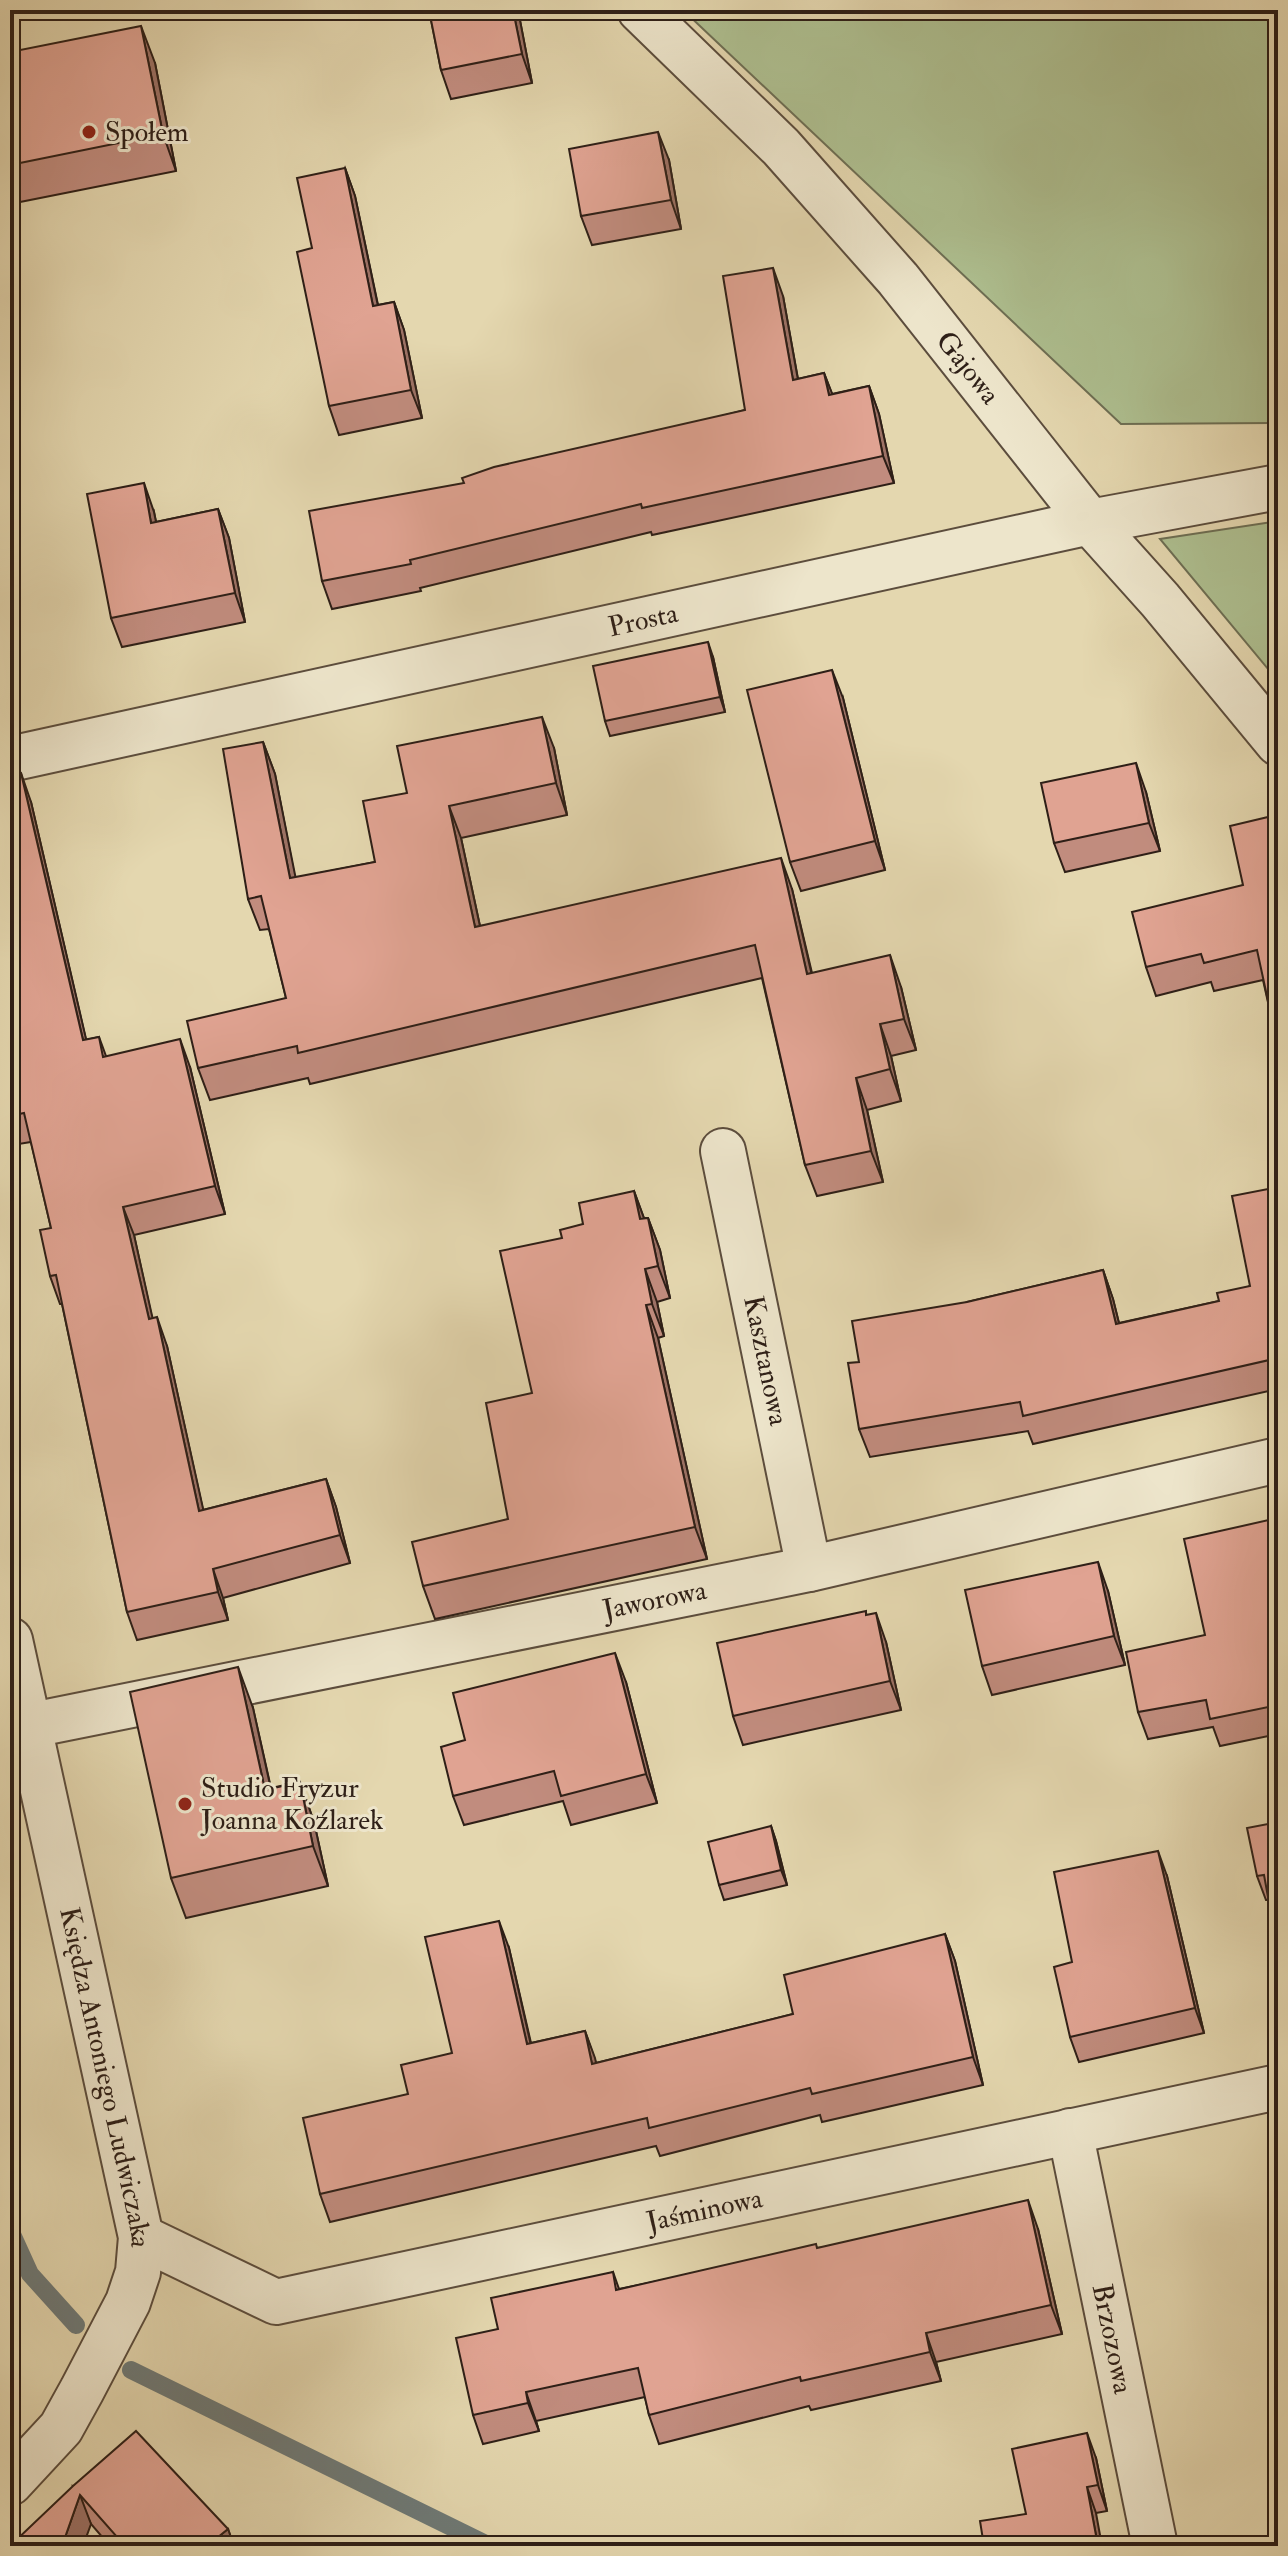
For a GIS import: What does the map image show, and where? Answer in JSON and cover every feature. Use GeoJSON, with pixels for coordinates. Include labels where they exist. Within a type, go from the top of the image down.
{"type":"FeatureCollection","features":[{"type":"Feature","properties":{"kind":"street","name":"Gajowa"},"geometry":{"type":"LineString","coordinates":[[640,10],[781,147],[898,279],[1090,522],[1160,600],[1278,743]]}},
{"type":"Feature","properties":{"kind":"street","name":"Prosta"},"geometry":{"type":"LineString","coordinates":[[10,759],[1090,522],[1278,487]]}},
{"type":"Feature","properties":{"kind":"street","name":"Kasztanowa"},"geometry":{"type":"LineString","coordinates":[[723,1151],[809,1569]]}},
{"type":"Feature","properties":{"kind":"street","name":"Jaworowa"},"geometry":{"type":"LineString","coordinates":[[27,1726],[809,1569],[1278,1460]]}},
{"type":"Feature","properties":{"kind":"street","name":"Księdza Antoniego Ludwiczaka"},"geometry":{"type":"LineString","coordinates":[[10,1640],[141,2237],[138,2272],[128,2302],[82,2390],[61,2428],[10,2483]]}},
{"type":"Feature","properties":{"kind":"street","name":"Jaśminowa"},"geometry":{"type":"LineString","coordinates":[[141,2237],[276,2302],[1278,2087]]}},
{"type":"Feature","properties":{"kind":"street","name":"Brzozowa"},"geometry":{"type":"LineString","coordinates":[[1070,2131],[1155,2546]]}},
{"type":"Feature","properties":{"kind":"green space"},"geometry":{"type":"Polygon","coordinates":[[[683,10],[1267,10],[1278,27],[1278,423],[1121,424],[683,10]]]}},
{"type":"Feature","properties":{"kind":"green space"},"geometry":{"type":"Polygon","coordinates":[[[1278,521],[1278,681],[1160,539],[1278,521]]]}},
{"type":"Feature","properties":{"kind":"building"},"geometry":{"type":"Polygon","coordinates":[[[429,10],[513,10],[522,54],[441,70],[429,10]]]}},
{"type":"Feature","properties":{"kind":"building","name":"Społem"},"geometry":{"type":"Polygon","coordinates":[[[141,26],[163,134],[10,165],[10,52],[141,26]]]}},
{"type":"Feature","properties":{"kind":"building"},"geometry":{"type":"Polygon","coordinates":[[[658,132],[671,200],[581,216],[569,149],[658,132]]]}},
{"type":"Feature","properties":{"kind":"building"},"geometry":{"type":"Polygon","coordinates":[[[345,168],[373,306],[394,302],[411,390],[329,406],[297,252],[312,248],[297,178],[345,168]]]}},
{"type":"Feature","properties":{"kind":"building"},"geometry":{"type":"Polygon","coordinates":[[[773,268],[793,380],[824,373],[829,395],[869,386],[883,456],[642,508],[641,504],[410,560],[411,564],[322,581],[309,511],[464,483],[462,478],[494,467],[745,410],[723,276],[773,268]]]}},
{"type":"Feature","properties":{"kind":"building"},"geometry":{"type":"Polygon","coordinates":[[[144,483],[151,523],[218,509],[235,593],[111,618],[87,494],[144,483]]]}},
{"type":"Feature","properties":{"kind":"building"},"geometry":{"type":"Polygon","coordinates":[[[708,642],[720,697],[605,721],[593,666],[708,642]]]}},
{"type":"Feature","properties":{"kind":"building"},"geometry":{"type":"Polygon","coordinates":[[[832,670],[875,841],[790,862],[747,690],[832,670]]]}},
{"type":"Feature","properties":{"kind":"building"},"geometry":{"type":"Polygon","coordinates":[[[542,717],[556,783],[449,806],[475,927],[781,858],[807,974],[890,955],[904,1019],[880,1024],[890,1069],[856,1078],[871,1151],[805,1165],[755,945],[298,1053],[297,1046],[198,1068],[187,1021],[286,998],[261,896],[248,899],[223,749],[263,742],[290,878],[375,862],[363,801],[407,793],[397,746],[542,717]]]}},
{"type":"Feature","properties":{"kind":"building"},"geometry":{"type":"Polygon","coordinates":[[[1136,763],[1149,823],[1054,843],[1041,783],[1136,763]]]}},
{"type":"Feature","properties":{"kind":"building"},"geometry":{"type":"Polygon","coordinates":[[[21,773],[83,1040],[99,1037],[103,1057],[180,1039],[215,1186],[123,1207],[149,1319],[157,1317],[199,1511],[326,1479],[340,1535],[213,1569],[218,1592],[127,1612],[56,1275],[50,1276],[40,1230],[51,1228],[24,1113],[10,1116],[10,776],[21,773]]]}},
{"type":"Feature","properties":{"kind":"building"},"geometry":{"type":"Polygon","coordinates":[[[1268,817],[1278,854],[1278,1047],[1257,950],[1204,963],[1201,954],[1146,967],[1132,912],[1243,885],[1230,826],[1268,817]]]}},
{"type":"Feature","properties":{"kind":"building"},"geometry":{"type":"Polygon","coordinates":[[[1278,1187],[1278,1358],[1023,1416],[1020,1402],[859,1429],[848,1363],[859,1362],[852,1321],[967,1302],[1103,1270],[1116,1324],[1219,1301],[1217,1293],[1250,1286],[1232,1196],[1278,1187]]]}},
{"type":"Feature","properties":{"kind":"building"},"geometry":{"type":"Polygon","coordinates":[[[634,1191],[640,1219],[648,1218],[658,1266],[645,1269],[652,1304],[646,1305],[695,1527],[423,1586],[412,1542],[508,1519],[486,1403],[532,1393],[500,1251],[562,1238],[560,1230],[583,1224],[579,1203],[634,1191]]]}},
{"type":"Feature","properties":{"kind":"building"},"geometry":{"type":"Polygon","coordinates":[[[1278,1518],[1278,1705],[1210,1719],[1206,1700],[1138,1712],[1126,1652],[1205,1635],[1184,1539],[1278,1518]]]}},
{"type":"Feature","properties":{"kind":"building"},"geometry":{"type":"Polygon","coordinates":[[[1098,1562],[1114,1636],[982,1666],[965,1590],[1098,1562]]]}},
{"type":"Feature","properties":{"kind":"building"},"geometry":{"type":"Polygon","coordinates":[[[866,1611],[866,1615],[876,1613],[890,1681],[733,1716],[717,1643],[866,1611]]]}},
{"type":"Feature","properties":{"kind":"building"},"geometry":{"type":"Polygon","coordinates":[[[615,1653],[646,1774],[561,1796],[554,1771],[453,1796],[441,1747],[465,1740],[453,1693],[615,1653]]]}},
{"type":"Feature","properties":{"kind":"building"},"geometry":{"type":"Polygon","coordinates":[[[238,1667],[265,1790],[300,1782],[313,1846],[171,1878],[130,1692],[238,1667]]]}},
{"type":"Feature","properties":{"kind":"building"},"geometry":{"type":"Polygon","coordinates":[[[1278,1822],[1278,1952],[1264,1875],[1257,1876],[1247,1828],[1278,1822]]]}},
{"type":"Feature","properties":{"kind":"building"},"geometry":{"type":"Polygon","coordinates":[[[771,1826],[781,1870],[719,1885],[708,1842],[771,1826]]]}},
{"type":"Feature","properties":{"kind":"building"},"geometry":{"type":"Polygon","coordinates":[[[1158,1851],[1195,2008],[1070,2037],[1054,1967],[1072,1962],[1054,1872],[1158,1851]]]}},
{"type":"Feature","properties":{"kind":"building"},"geometry":{"type":"Polygon","coordinates":[[[499,1921],[527,2044],[585,2031],[592,2064],[793,2014],[784,1975],[945,1934],[973,2057],[812,2094],[810,2088],[649,2128],[647,2118],[320,2194],[303,2118],[408,2094],[401,2065],[452,2053],[425,1937],[499,1921]]]}},
{"type":"Feature","properties":{"kind":"building"},"geometry":{"type":"Polygon","coordinates":[[[1028,2200],[1051,2305],[926,2333],[930,2352],[801,2381],[800,2377],[649,2415],[638,2368],[526,2392],[528,2403],[473,2415],[456,2338],[498,2329],[491,2298],[613,2272],[616,2290],[1028,2200]]]}},
{"type":"Feature","properties":{"kind":"building"},"geometry":{"type":"Polygon","coordinates":[[[136,2431],[228,2529],[207,2546],[125,2546],[80,2495],[62,2546],[10,2546],[73,2486],[136,2431]]]}},
{"type":"Feature","properties":{"kind":"building"},"geometry":{"type":"Polygon","coordinates":[[[1087,2433],[1098,2485],[1087,2487],[1098,2546],[984,2546],[980,2521],[1026,2514],[1012,2449],[1087,2433]]]}},
{"type":"Feature","properties":{"kind":"waterway"},"geometry":{"type":"LineString","coordinates":[[10,2230],[30,2274],[76,2325]]}},
{"type":"Feature","properties":{"kind":"waterway"},"geometry":{"type":"LineString","coordinates":[[131,2370],[490,2546]]}},
{"type":"Feature","properties":{"kind":"place","name":"Społem"},"geometry":{"type":"Point","coordinates":[89,132]}},
{"type":"Feature","properties":{"kind":"place","name":"Studio Fryzur Joanna Koźlarek"},"geometry":{"type":"Point","coordinates":[185,1804]}}]}
